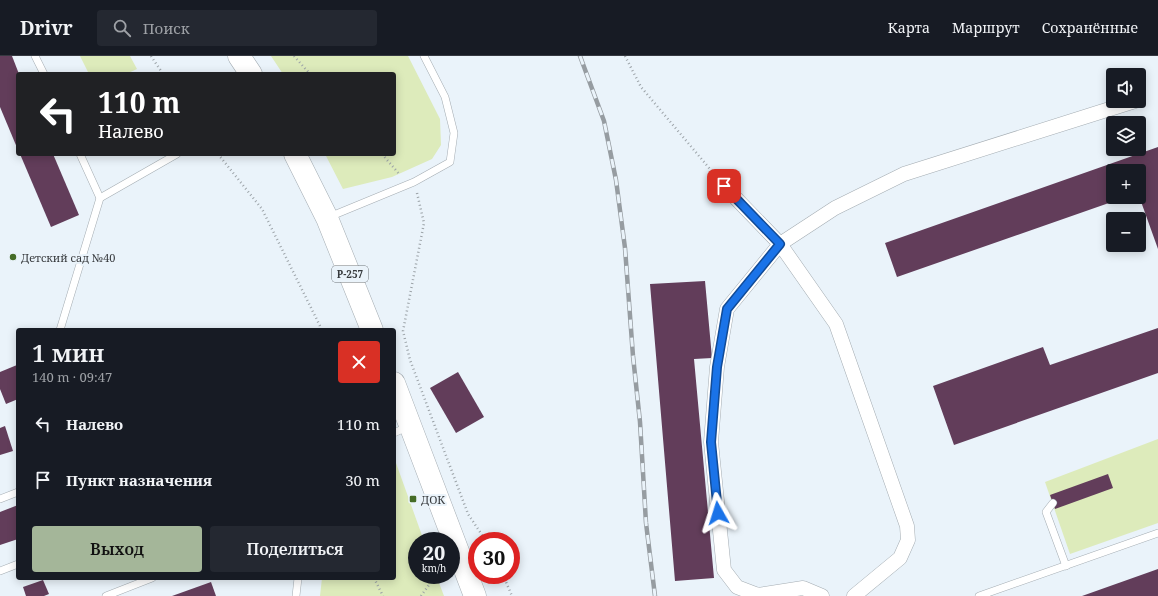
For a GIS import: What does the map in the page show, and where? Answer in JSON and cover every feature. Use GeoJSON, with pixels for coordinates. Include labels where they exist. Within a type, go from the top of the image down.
{"type":"FeatureCollection","features":[{"type":"Feature","properties":{"kind":"highway"},"geometry":{"type":"LineString","coordinates":[[239,56],[250,72]]}},
{"type":"Feature","properties":{"kind":"highway","name":"Р-257"},"geometry":{"type":"LineString","coordinates":[[296,156],[327,218],[371,328]]}},
{"type":"Feature","properties":{"kind":"highway"},"geometry":{"type":"LineString","coordinates":[[396,394],[402,429],[475,596]]}},
{"type":"Feature","properties":{"kind":"street"},"geometry":{"type":"LineString","coordinates":[[822,596],[803,588],[758,595],[737,587],[724,570],[711,442],[717,367],[727,309],[780,244],[835,208],[904,174],[1113,108]]}},
{"type":"Feature","properties":{"kind":"street"},"geometry":{"type":"LineString","coordinates":[[724,186],[780,244],[836,324],[908,526],[908,540],[900,558],[854,596]]}},
{"type":"Feature","properties":{"kind":"lane"},"geometry":{"type":"LineString","coordinates":[[36,56],[43,72]]}},
{"type":"Feature","properties":{"kind":"lane"},"geometry":{"type":"LineString","coordinates":[[327,218],[414,182],[450,162],[454,133],[445,97],[424,56]]}},
{"type":"Feature","properties":{"kind":"lane"},"geometry":{"type":"LineString","coordinates":[[61,328],[100,198],[81,156]]}},
{"type":"Feature","properties":{"kind":"lane"},"geometry":{"type":"LineString","coordinates":[[100,198],[174,156]]}},
{"type":"Feature","properties":{"kind":"lane"},"geometry":{"type":"LineString","coordinates":[[0,499],[16,493]]}},
{"type":"Feature","properties":{"kind":"lane"},"geometry":{"type":"LineString","coordinates":[[1053,503],[1046,512],[1066,566]]}},
{"type":"Feature","properties":{"kind":"lane"},"geometry":{"type":"LineString","coordinates":[[979,596],[1158,533]]}},
{"type":"Feature","properties":{"kind":"lane"},"geometry":{"type":"LineString","coordinates":[[0,571],[16,565]]}},
{"type":"Feature","properties":{"kind":"lane"},"geometry":{"type":"LineString","coordinates":[[106,596],[147,580]]}},
{"type":"Feature","properties":{"kind":"lane"},"geometry":{"type":"LineString","coordinates":[[296,596],[298,580]]}},
{"type":"Feature","properties":{"kind":"path"},"geometry":{"type":"LineString","coordinates":[[151,56],[162,72]]}},
{"type":"Feature","properties":{"kind":"path"},"geometry":{"type":"LineString","coordinates":[[294,56],[308,72]]}},
{"type":"Feature","properties":{"kind":"path"},"geometry":{"type":"LineString","coordinates":[[625,56],[641,87],[724,186]]}},
{"type":"Feature","properties":{"kind":"path"},"geometry":{"type":"LineString","coordinates":[[220,156],[262,209],[321,328]]}},
{"type":"Feature","properties":{"kind":"path"},"geometry":{"type":"LineString","coordinates":[[384,156],[401,176],[414,182],[424,223],[403,331],[410,360],[468,514],[480,532]]}},
{"type":"Feature","properties":{"kind":"path"},"geometry":{"type":"LineString","coordinates":[[375,580],[383,596]]}},
{"type":"Feature","properties":{"kind":"path"},"geometry":{"type":"LineString","coordinates":[[421,596],[430,584]]}},
{"type":"Feature","properties":{"kind":"path"},"geometry":{"type":"LineString","coordinates":[[507,584],[512,596]]}},
{"type":"Feature","properties":{"kind":"green space"},"geometry":{"type":"Polygon","coordinates":[[[80,56],[130,56],[137,69],[130,72],[88,72],[80,56]]]}},
{"type":"Feature","properties":{"kind":"green space"},"geometry":{"type":"Polygon","coordinates":[[[271,56],[408,56],[440,119],[441,145],[432,159],[392,177],[343,189],[326,156],[396,156],[396,72],[282,72],[271,56]]]}},
{"type":"Feature","properties":{"kind":"green space"},"geometry":{"type":"Polygon","coordinates":[[[1158,439],[1158,523],[1070,554],[1045,482],[1158,439]]]}},
{"type":"Feature","properties":{"kind":"green space"},"geometry":{"type":"Polygon","coordinates":[[[396,463],[421,532],[408,532],[408,584],[439,584],[444,596],[320,596],[322,580],[396,580],[396,463]]]}},
{"type":"Feature","properties":{"kind":"building"},"geometry":{"type":"Polygon","coordinates":[[[0,56],[12,56],[18,72],[16,72],[16,145],[0,107],[0,56]]]}},
{"type":"Feature","properties":{"kind":"building"},"geometry":{"type":"Polygon","coordinates":[[[1158,147],[1158,249],[1142,204],[1146,204],[1146,164],[1110,164],[1132,156],[1146,156],[1146,151],[1158,147]]]}},
{"type":"Feature","properties":{"kind":"building"},"geometry":{"type":"Polygon","coordinates":[[[21,156],[54,156],[79,215],[51,227],[21,156]]]}},
{"type":"Feature","properties":{"kind":"building"},"geometry":{"type":"Polygon","coordinates":[[[1106,165],[1106,204],[897,277],[885,243],[1106,165]]]}},
{"type":"Feature","properties":{"kind":"building"},"geometry":{"type":"Polygon","coordinates":[[[705,281],[712,358],[694,359],[714,578],[675,581],[650,284],[705,281]]]}},
{"type":"Feature","properties":{"kind":"building"},"geometry":{"type":"Polygon","coordinates":[[[1158,328],[1158,373],[954,445],[933,386],[1043,347],[1050,365],[1158,328]]]}},
{"type":"Feature","properties":{"kind":"building"},"geometry":{"type":"Polygon","coordinates":[[[16,365],[16,400],[6,404],[0,389],[0,372],[16,365]]]}},
{"type":"Feature","properties":{"kind":"building"},"geometry":{"type":"Polygon","coordinates":[[[458,372],[484,417],[456,433],[430,388],[458,372]]]}},
{"type":"Feature","properties":{"kind":"building"},"geometry":{"type":"Polygon","coordinates":[[[5,426],[13,451],[0,455],[0,428],[5,426]]]}},
{"type":"Feature","properties":{"kind":"building"},"geometry":{"type":"Polygon","coordinates":[[[1108,474],[1113,488],[1055,509],[1050,495],[1108,474]]]}},
{"type":"Feature","properties":{"kind":"building"},"geometry":{"type":"Polygon","coordinates":[[[16,506],[16,540],[0,545],[0,512],[16,506]]]}},
{"type":"Feature","properties":{"kind":"building"},"geometry":{"type":"Polygon","coordinates":[[[1158,569],[1158,596],[1082,596],[1158,569]]]}},
{"type":"Feature","properties":{"kind":"building"},"geometry":{"type":"Polygon","coordinates":[[[43,580],[49,594],[44,596],[26,596],[23,587],[43,580]]]}},
{"type":"Feature","properties":{"kind":"building"},"geometry":{"type":"Polygon","coordinates":[[[211,582],[216,596],[172,596],[211,582]]]}},
{"type":"Feature","properties":{"kind":"railway"},"geometry":{"type":"LineString","coordinates":[[580,56],[604,121],[616,180],[625,248],[633,356],[640,422],[646,523],[655,596]]}},
{"type":"Feature","properties":{"kind":"place","name":"Детский сад №40"},"geometry":{"type":"Point","coordinates":[13,257]}},
{"type":"Feature","properties":{"kind":"place","name":"ДОК"},"geometry":{"type":"Point","coordinates":[413,499]}},
{"type":"Feature","properties":{"kind":"route"},"geometry":{"type":"LineString","coordinates":[[718,513],[711,442],[717,367],[727,309],[780,244],[724,186]]}}]}
